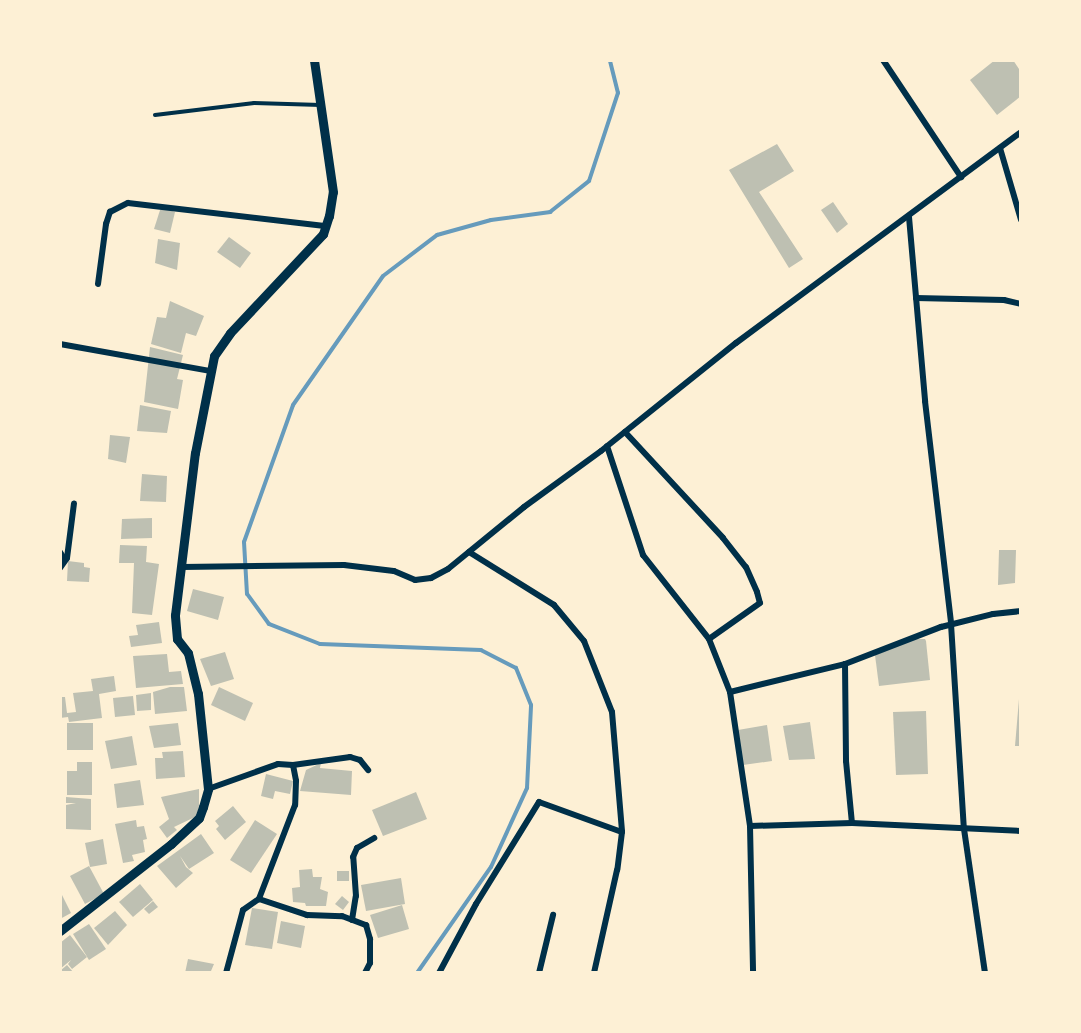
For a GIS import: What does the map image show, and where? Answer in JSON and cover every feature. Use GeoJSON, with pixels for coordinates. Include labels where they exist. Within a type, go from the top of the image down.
{"type":"FeatureCollection","features":[{"type":"Feature","properties":{"kind":"street"},"geometry":{"type":"LineString","coordinates":[[60,931],[171,844],[199,818],[208,789],[198,694],[188,653],[177,639],[175,615],[195,453],[214,356],[230,333],[322,234],[325,226],[333,192],[314,60]]}},
{"type":"Feature","properties":{"kind":"street"},"geometry":{"type":"LineString","coordinates":[[883,60],[961,177]]}},
{"type":"Feature","properties":{"kind":"street"},"geometry":{"type":"LineString","coordinates":[[182,567],[344,565],[394,571],[415,580],[431,578],[448,569],[524,507],[607,446],[736,343],[1021,132]]}},
{"type":"Feature","properties":{"kind":"street"},"geometry":{"type":"LineString","coordinates":[[1000,148],[1021,220]]}},
{"type":"Feature","properties":{"kind":"street"},"geometry":{"type":"LineString","coordinates":[[98,284],[110,212],[128,203],[325,226]]}},
{"type":"Feature","properties":{"kind":"street"},"geometry":{"type":"LineString","coordinates":[[909,217],[951,624],[964,829],[985,973]]}},
{"type":"Feature","properties":{"kind":"street"},"geometry":{"type":"LineString","coordinates":[[916,298],[1004,300],[1021,304]]}},
{"type":"Feature","properties":{"kind":"street"},"geometry":{"type":"LineString","coordinates":[[60,344],[210,371]]}},
{"type":"Feature","properties":{"kind":"street"},"geometry":{"type":"LineString","coordinates":[[624,432],[723,538],[746,567],[757,592],[760,603],[709,639]]}},
{"type":"Feature","properties":{"kind":"street"},"geometry":{"type":"LineString","coordinates":[[607,446],[643,555],[709,639],[730,692],[750,826],[753,973]]}},
{"type":"Feature","properties":{"kind":"street"},"geometry":{"type":"LineString","coordinates":[[60,568],[65,560],[74,503]]}},
{"type":"Feature","properties":{"kind":"street"},"geometry":{"type":"LineString","coordinates":[[60,552],[65,560]]}},
{"type":"Feature","properties":{"kind":"street"},"geometry":{"type":"LineString","coordinates":[[469,552],[554,605],[584,641],[612,712],[622,832],[617,870],[594,973]]}},
{"type":"Feature","properties":{"kind":"street"},"geometry":{"type":"LineString","coordinates":[[730,692],[845,664],[951,624],[993,614],[1021,611]]}},
{"type":"Feature","properties":{"kind":"street"},"geometry":{"type":"LineString","coordinates":[[845,664],[846,761],[852,823]]}},
{"type":"Feature","properties":{"kind":"street"},"geometry":{"type":"LineString","coordinates":[[208,789],[278,764],[293,765],[350,757],[360,760],[368,770]]}},
{"type":"Feature","properties":{"kind":"street"},"geometry":{"type":"LineString","coordinates":[[226,973],[243,910],[259,899],[295,805],[296,781],[293,765]]}},
{"type":"Feature","properties":{"kind":"street"},"geometry":{"type":"LineString","coordinates":[[439,973],[476,904],[539,802],[622,832]]}},
{"type":"Feature","properties":{"kind":"street"},"geometry":{"type":"LineString","coordinates":[[750,826],[852,823],[1021,831]]}},
{"type":"Feature","properties":{"kind":"street"},"geometry":{"type":"LineString","coordinates":[[352,920],[356,897],[353,857],[357,848],[374,838]]}},
{"type":"Feature","properties":{"kind":"street"},"geometry":{"type":"LineString","coordinates":[[259,899],[307,915],[342,916],[366,925],[370,939],[370,963],[365,973]]}},
{"type":"Feature","properties":{"kind":"street"},"geometry":{"type":"LineString","coordinates":[[539,973],[553,915]]}},
{"type":"Feature","properties":{"kind":"lane"},"geometry":{"type":"LineString","coordinates":[[154,115],[254,103],[322,105]]}},
{"type":"Feature","properties":{"kind":"building"},"geometry":{"type":"Polygon","coordinates":[[[995,60],[1013,60],[1021,72],[1021,96],[997,115],[970,80],[995,60]]]}},
{"type":"Feature","properties":{"kind":"building"},"geometry":{"type":"Polygon","coordinates":[[[777,144],[794,171],[759,192],[803,259],[789,268],[729,170],[777,144]]]}},
{"type":"Feature","properties":{"kind":"building"},"geometry":{"type":"Polygon","coordinates":[[[833,202],[848,224],[837,233],[821,210],[833,202]]]}},
{"type":"Feature","properties":{"kind":"building"},"geometry":{"type":"Polygon","coordinates":[[[161,207],[175,212],[170,233],[154,229],[161,207]]]}},
{"type":"Feature","properties":{"kind":"building"},"geometry":{"type":"Polygon","coordinates":[[[229,237],[251,253],[240,268],[217,252],[229,237]]]}},
{"type":"Feature","properties":{"kind":"building"},"geometry":{"type":"Polygon","coordinates":[[[158,239],[180,243],[177,270],[155,263],[158,239]]]}},
{"type":"Feature","properties":{"kind":"building"},"geometry":{"type":"Polygon","coordinates":[[[170,301],[204,316],[196,336],[186,333],[181,353],[151,344],[157,317],[166,318],[170,301]]]}},
{"type":"Feature","properties":{"kind":"building"},"geometry":{"type":"Polygon","coordinates":[[[150,347],[183,355],[177,379],[183,380],[178,409],[144,402],[150,347]]]}},
{"type":"Feature","properties":{"kind":"building"},"geometry":{"type":"Polygon","coordinates":[[[140,405],[171,411],[167,433],[137,431],[140,405]]]}},
{"type":"Feature","properties":{"kind":"building"},"geometry":{"type":"Polygon","coordinates":[[[110,435],[130,437],[126,463],[108,459],[110,435]]]}},
{"type":"Feature","properties":{"kind":"building"},"geometry":{"type":"Polygon","coordinates":[[[142,474],[167,476],[166,502],[140,501],[142,474]]]}},
{"type":"Feature","properties":{"kind":"building"},"geometry":{"type":"Polygon","coordinates":[[[152,518],[152,538],[121,539],[122,519],[152,518]]]}},
{"type":"Feature","properties":{"kind":"building"},"geometry":{"type":"Polygon","coordinates":[[[120,545],[147,546],[146,562],[159,564],[152,615],[132,613],[134,563],[119,563],[120,545]]]}},
{"type":"Feature","properties":{"kind":"building"},"geometry":{"type":"Polygon","coordinates":[[[999,550],[1016,550],[1015,583],[998,585],[999,550]]]}},
{"type":"Feature","properties":{"kind":"building"},"geometry":{"type":"Polygon","coordinates":[[[68,561],[84,563],[84,567],[90,568],[89,582],[67,581],[68,561]]]}},
{"type":"Feature","properties":{"kind":"building"},"geometry":{"type":"Polygon","coordinates":[[[193,589],[224,597],[218,620],[187,611],[193,589]]]}},
{"type":"Feature","properties":{"kind":"building"},"geometry":{"type":"Polygon","coordinates":[[[159,622],[162,643],[131,647],[129,636],[138,635],[136,625],[159,622]]]}},
{"type":"Feature","properties":{"kind":"building"},"geometry":{"type":"Polygon","coordinates":[[[915,639],[926,641],[930,680],[879,686],[875,655],[915,639]]]}},
{"type":"Feature","properties":{"kind":"building"},"geometry":{"type":"Polygon","coordinates":[[[225,652],[234,679],[211,686],[200,659],[225,652]]]}},
{"type":"Feature","properties":{"kind":"building"},"geometry":{"type":"Polygon","coordinates":[[[167,654],[169,672],[181,671],[183,684],[136,688],[133,656],[167,654]]]}},
{"type":"Feature","properties":{"kind":"building"},"geometry":{"type":"Polygon","coordinates":[[[114,676],[116,691],[99,694],[102,718],[69,722],[68,717],[60,718],[60,697],[65,697],[67,713],[76,712],[73,693],[93,691],[91,679],[114,676]]]}},
{"type":"Feature","properties":{"kind":"building"},"geometry":{"type":"Polygon","coordinates":[[[170,687],[184,687],[187,711],[155,714],[153,692],[170,687]]]}},
{"type":"Feature","properties":{"kind":"building"},"geometry":{"type":"Polygon","coordinates":[[[219,687],[253,703],[245,721],[211,705],[219,687]]]}},
{"type":"Feature","properties":{"kind":"building"},"geometry":{"type":"Polygon","coordinates":[[[151,693],[151,710],[137,711],[136,695],[151,693]]]}},
{"type":"Feature","properties":{"kind":"building"},"geometry":{"type":"Polygon","coordinates":[[[133,696],[135,715],[115,717],[113,698],[133,696]]]}},
{"type":"Feature","properties":{"kind":"building"},"geometry":{"type":"Polygon","coordinates":[[[1019,699],[1021,699],[1021,746],[1015,746],[1019,699]]]}},
{"type":"Feature","properties":{"kind":"building"},"geometry":{"type":"Polygon","coordinates":[[[926,711],[928,774],[896,775],[893,712],[926,711]]]}},
{"type":"Feature","properties":{"kind":"building"},"geometry":{"type":"Polygon","coordinates":[[[810,722],[815,759],[789,760],[783,726],[810,722]]]}},
{"type":"Feature","properties":{"kind":"building"},"geometry":{"type":"Polygon","coordinates":[[[67,723],[93,723],[93,750],[67,750],[67,723]]]}},
{"type":"Feature","properties":{"kind":"building"},"geometry":{"type":"Polygon","coordinates":[[[178,723],[181,745],[154,748],[149,726],[178,723]]]}},
{"type":"Feature","properties":{"kind":"building"},"geometry":{"type":"Polygon","coordinates":[[[767,725],[772,761],[743,765],[738,730],[767,725]]]}},
{"type":"Feature","properties":{"kind":"building"},"geometry":{"type":"Polygon","coordinates":[[[132,736],[137,765],[111,769],[105,741],[132,736]]]}},
{"type":"Feature","properties":{"kind":"building"},"geometry":{"type":"Polygon","coordinates":[[[183,751],[185,777],[156,779],[155,758],[163,758],[162,752],[183,751]]]}},
{"type":"Feature","properties":{"kind":"building"},"geometry":{"type":"Polygon","coordinates":[[[77,762],[92,762],[92,795],[67,795],[67,771],[77,771],[77,762]]]}},
{"type":"Feature","properties":{"kind":"building"},"geometry":{"type":"Polygon","coordinates":[[[321,763],[320,768],[352,771],[351,795],[300,791],[306,770],[321,763]]]}},
{"type":"Feature","properties":{"kind":"building"},"geometry":{"type":"Polygon","coordinates":[[[266,774],[293,781],[290,794],[275,791],[273,799],[261,796],[266,774]]]}},
{"type":"Feature","properties":{"kind":"building"},"geometry":{"type":"Polygon","coordinates":[[[140,780],[144,805],[117,808],[114,784],[140,780]]]}},
{"type":"Feature","properties":{"kind":"building"},"geometry":{"type":"Polygon","coordinates":[[[199,789],[199,808],[195,817],[174,827],[177,830],[167,838],[159,827],[169,819],[161,797],[199,789]]]}},
{"type":"Feature","properties":{"kind":"building"},"geometry":{"type":"Polygon","coordinates":[[[416,792],[427,819],[383,836],[372,810],[416,792]]]}},
{"type":"Feature","properties":{"kind":"building"},"geometry":{"type":"Polygon","coordinates":[[[66,797],[91,799],[91,830],[66,829],[66,805],[76,803],[66,803],[66,797]]]}},
{"type":"Feature","properties":{"kind":"building"},"geometry":{"type":"Polygon","coordinates":[[[233,806],[246,822],[225,840],[216,829],[219,826],[215,821],[233,806]]]}},
{"type":"Feature","properties":{"kind":"building"},"geometry":{"type":"Polygon","coordinates":[[[136,820],[137,827],[144,826],[147,839],[143,840],[145,852],[132,855],[134,861],[123,863],[115,824],[136,820]]]}},
{"type":"Feature","properties":{"kind":"building"},"geometry":{"type":"Polygon","coordinates":[[[255,820],[277,834],[251,873],[230,860],[255,820]]]}},
{"type":"Feature","properties":{"kind":"building"},"geometry":{"type":"Polygon","coordinates":[[[201,834],[214,853],[189,869],[180,856],[186,867],[193,873],[176,888],[157,866],[201,834]]]}},
{"type":"Feature","properties":{"kind":"building"},"geometry":{"type":"Polygon","coordinates":[[[103,839],[107,864],[90,867],[85,843],[103,839]]]}},
{"type":"Feature","properties":{"kind":"building"},"geometry":{"type":"Polygon","coordinates":[[[89,866],[104,894],[85,904],[70,876],[89,866]]]}},
{"type":"Feature","properties":{"kind":"building"},"geometry":{"type":"Polygon","coordinates":[[[312,869],[313,877],[322,877],[320,889],[328,892],[326,906],[306,906],[305,903],[293,902],[292,888],[300,887],[299,870],[312,869]]]}},
{"type":"Feature","properties":{"kind":"building"},"geometry":{"type":"Polygon","coordinates":[[[337,871],[349,871],[349,881],[337,881],[337,871]]]}},
{"type":"Feature","properties":{"kind":"building"},"geometry":{"type":"Polygon","coordinates":[[[401,878],[405,904],[366,911],[361,885],[401,878]]]}},
{"type":"Feature","properties":{"kind":"building"},"geometry":{"type":"Polygon","coordinates":[[[140,884],[153,900],[133,917],[119,902],[140,884]]]}},
{"type":"Feature","properties":{"kind":"building"},"geometry":{"type":"Polygon","coordinates":[[[60,891],[71,913],[60,919],[60,891]]]}},
{"type":"Feature","properties":{"kind":"building"},"geometry":{"type":"Polygon","coordinates":[[[342,896],[349,902],[343,910],[335,904],[342,896]]]}},
{"type":"Feature","properties":{"kind":"building"},"geometry":{"type":"Polygon","coordinates":[[[153,901],[158,907],[149,914],[144,909],[153,901]]]}},
{"type":"Feature","properties":{"kind":"building"},"geometry":{"type":"Polygon","coordinates":[[[402,905],[409,929],[378,938],[370,915],[402,905]]]}},
{"type":"Feature","properties":{"kind":"building"},"geometry":{"type":"Polygon","coordinates":[[[252,908],[278,912],[272,949],[245,945],[252,908]]]}},
{"type":"Feature","properties":{"kind":"building"},"geometry":{"type":"Polygon","coordinates":[[[115,911],[127,925],[108,945],[94,928],[115,911]]]}},
{"type":"Feature","properties":{"kind":"building"},"geometry":{"type":"Polygon","coordinates":[[[281,921],[305,926],[301,948],[277,943],[281,921]]]}},
{"type":"Feature","properties":{"kind":"building"},"geometry":{"type":"Polygon","coordinates":[[[89,924],[106,949],[89,960],[73,934],[89,924]]]}},
{"type":"Feature","properties":{"kind":"building"},"geometry":{"type":"Polygon","coordinates":[[[70,935],[87,957],[72,969],[68,964],[71,960],[60,969],[60,943],[70,935]]]}},
{"type":"Feature","properties":{"kind":"building"},"geometry":{"type":"Polygon","coordinates":[[[188,959],[214,964],[211,971],[215,973],[185,973],[188,959]]]}},
{"type":"Feature","properties":{"kind":"building"},"geometry":{"type":"Polygon","coordinates":[[[67,965],[73,972],[60,973],[60,971],[67,965]]]}},
{"type":"Feature","properties":{"kind":"waterway"},"geometry":{"type":"LineString","coordinates":[[417,973],[491,867],[527,788],[531,705],[516,668],[481,650],[320,644],[269,624],[247,594],[244,542],[293,405],[383,276],[437,235],[491,220],[550,212],[589,181],[618,93],[610,60]]}}]}
